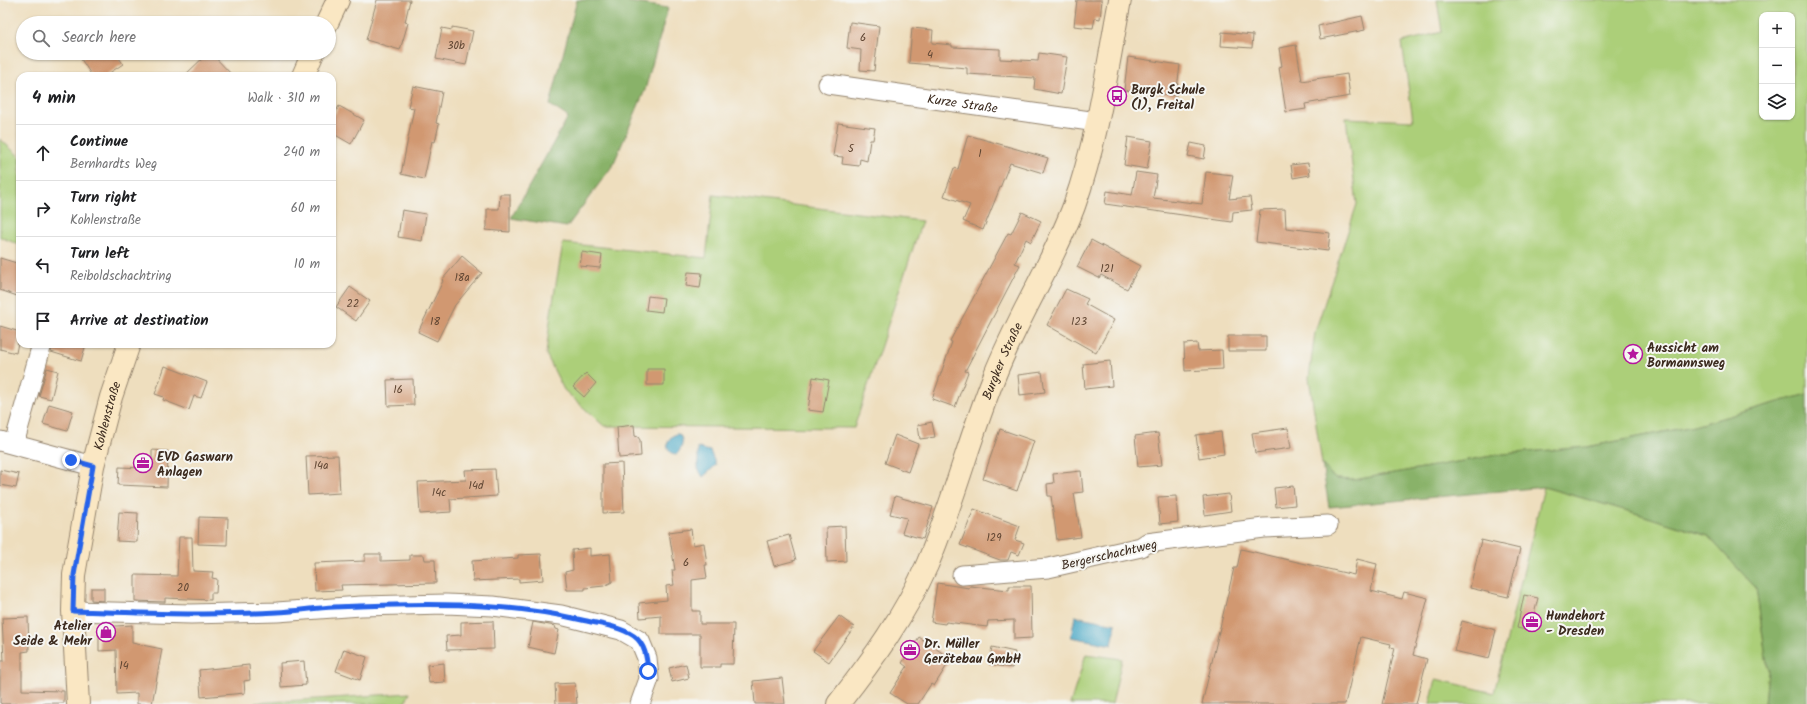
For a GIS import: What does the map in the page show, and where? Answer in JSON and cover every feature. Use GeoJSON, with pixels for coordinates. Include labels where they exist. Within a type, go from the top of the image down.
{"type":"FeatureCollection","features":[{"type":"Feature","properties":{"kind":"main road"},"geometry":{"type":"LineString","coordinates":[[330,16],[338,0]]}},
{"type":"Feature","properties":{"kind":"main road","name":"Burgker Straße"},"geometry":{"type":"LineString","coordinates":[[838,704],[893,629],[925,569],[950,503],[994,375],[1021,317],[1062,237],[1074,205],[1097,122],[1120,0]]}},
{"type":"Feature","properties":{"kind":"main road"},"geometry":{"type":"LineString","coordinates":[[305,72],[310,60]]}},
{"type":"Feature","properties":{"kind":"main road","name":"Kohlenstraße"},"geometry":{"type":"LineString","coordinates":[[78,704],[73,611],[74,575],[93,466],[111,397],[128,348]]}},
{"type":"Feature","properties":{"kind":"street","name":"Kurze Straße"},"geometry":{"type":"LineString","coordinates":[[828,84],[1097,122]]}},
{"type":"Feature","properties":{"kind":"street"},"geometry":{"type":"LineString","coordinates":[[41,348],[7,442],[93,466]]}},
{"type":"Feature","properties":{"kind":"street","name":"Bergerschachtweg"},"geometry":{"type":"LineString","coordinates":[[962,575],[1048,568],[1141,547],[1147,543],[1264,528],[1328,525]]}},
{"type":"Feature","properties":{"kind":"street"},"geometry":{"type":"LineString","coordinates":[[73,611],[191,614],[277,612],[333,607],[446,604],[493,606],[561,615],[621,630],[640,641],[647,658],[649,679],[640,704]]}},
{"type":"Feature","properties":{"kind":"green space"},"geometry":{"type":"Polygon","coordinates":[[[577,0],[616,0],[668,8],[645,90],[613,165],[567,227],[511,218],[568,117],[550,105],[577,0]]]}},
{"type":"Feature","properties":{"kind":"green space"},"geometry":{"type":"Polygon","coordinates":[[[1437,0],[1807,0],[1807,394],[1694,426],[1587,447],[1503,454],[1354,480],[1335,479],[1322,464],[1309,378],[1315,332],[1357,204],[1346,118],[1413,121],[1402,42],[1442,32],[1437,0]]]}},
{"type":"Feature","properties":{"kind":"green space"},"geometry":{"type":"Polygon","coordinates":[[[0,139],[16,153],[16,243],[0,237],[0,139]]]}},
{"type":"Feature","properties":{"kind":"green space"},"geometry":{"type":"Polygon","coordinates":[[[713,195],[922,221],[854,428],[604,426],[564,390],[546,354],[551,313],[563,243],[706,258],[713,195]]]}},
{"type":"Feature","properties":{"kind":"green space"},"geometry":{"type":"Polygon","coordinates":[[[1807,394],[1807,704],[1765,704],[1768,671],[1756,588],[1708,536],[1544,487],[1329,507],[1322,464],[1335,479],[1354,480],[1503,454],[1587,447],[1694,426],[1807,394]]]}},
{"type":"Feature","properties":{"kind":"green space"},"geometry":{"type":"Polygon","coordinates":[[[1544,487],[1708,536],[1756,588],[1768,671],[1765,704],[1430,704],[1436,679],[1494,693],[1544,487]]]}},
{"type":"Feature","properties":{"kind":"green space"},"geometry":{"type":"Polygon","coordinates":[[[1086,654],[1122,659],[1112,704],[1070,704],[1086,654]]]}},
{"type":"Feature","properties":{"kind":"green space"},"geometry":{"type":"Polygon","coordinates":[[[410,693],[404,704],[255,704],[255,703],[410,693]]]}},
{"type":"Feature","properties":{"kind":"water"},"geometry":{"type":"Polygon","coordinates":[[[676,434],[679,434],[681,437],[682,444],[677,454],[673,454],[668,449],[668,443],[670,438],[676,434]]]}},
{"type":"Feature","properties":{"kind":"water"},"geometry":{"type":"Polygon","coordinates":[[[698,448],[710,451],[716,465],[703,477],[698,469],[698,448]]]}},
{"type":"Feature","properties":{"kind":"water"},"geometry":{"type":"Polygon","coordinates":[[[1075,616],[1116,624],[1112,645],[1071,637],[1075,616]]]}},
{"type":"Feature","properties":{"kind":"building"},"geometry":{"type":"Polygon","coordinates":[[[377,0],[410,0],[405,22],[408,23],[400,50],[366,40],[377,0]]]}},
{"type":"Feature","properties":{"kind":"building"},"geometry":{"type":"Polygon","coordinates":[[[1077,0],[1102,0],[1100,19],[1095,18],[1093,28],[1074,26],[1077,0]]]}},
{"type":"Feature","properties":{"kind":"building"},"geometry":{"type":"Polygon","coordinates":[[[1362,16],[1365,30],[1320,39],[1318,26],[1362,16]]]}},
{"type":"Feature","properties":{"kind":"building"},"geometry":{"type":"Polygon","coordinates":[[[850,22],[879,26],[874,71],[860,70],[861,50],[847,48],[850,22]]]}},
{"type":"Feature","properties":{"kind":"building"},"geometry":{"type":"Polygon","coordinates":[[[452,27],[473,31],[466,65],[436,59],[442,28],[452,30],[452,27]]]}},
{"type":"Feature","properties":{"kind":"building"},"geometry":{"type":"Polygon","coordinates":[[[912,28],[933,30],[932,43],[952,45],[952,47],[1000,49],[1000,59],[1038,61],[1039,53],[1067,57],[1061,94],[1034,89],[1035,78],[967,74],[967,68],[909,63],[912,28]]]}},
{"type":"Feature","properties":{"kind":"building"},"geometry":{"type":"Polygon","coordinates":[[[1222,32],[1253,35],[1252,48],[1221,46],[1222,32]]]}},
{"type":"Feature","properties":{"kind":"building"},"geometry":{"type":"Polygon","coordinates":[[[1296,45],[1302,81],[1347,74],[1350,96],[1305,104],[1306,109],[1286,112],[1279,67],[1282,66],[1279,48],[1296,45]]]}},
{"type":"Feature","properties":{"kind":"building"},"geometry":{"type":"Polygon","coordinates":[[[1128,57],[1180,65],[1176,96],[1124,90],[1128,57]]]}},
{"type":"Feature","properties":{"kind":"building"},"geometry":{"type":"Polygon","coordinates":[[[82,60],[120,60],[123,64],[111,72],[89,72],[82,60]]]}},
{"type":"Feature","properties":{"kind":"building"},"geometry":{"type":"Polygon","coordinates":[[[201,60],[218,60],[229,72],[188,72],[201,60]]]}},
{"type":"Feature","properties":{"kind":"building"},"geometry":{"type":"Polygon","coordinates":[[[413,86],[442,92],[436,123],[439,124],[435,142],[432,141],[424,179],[401,174],[414,108],[408,107],[413,86]]]}},
{"type":"Feature","properties":{"kind":"building"},"geometry":{"type":"Polygon","coordinates":[[[339,106],[364,120],[351,144],[336,135],[336,112],[339,106]]]}},
{"type":"Feature","properties":{"kind":"building"},"geometry":{"type":"Polygon","coordinates":[[[838,123],[875,128],[873,140],[870,140],[867,161],[860,159],[859,166],[842,164],[843,157],[833,156],[838,123]]]}},
{"type":"Feature","properties":{"kind":"building"},"geometry":{"type":"Polygon","coordinates":[[[968,135],[1048,158],[1043,173],[1010,163],[983,230],[963,221],[970,205],[944,196],[954,168],[958,169],[968,135]]]}},
{"type":"Feature","properties":{"kind":"building"},"geometry":{"type":"Polygon","coordinates":[[[1128,137],[1152,141],[1147,169],[1124,165],[1128,137]]]}},
{"type":"Feature","properties":{"kind":"building"},"geometry":{"type":"Polygon","coordinates":[[[1191,143],[1206,146],[1204,159],[1188,156],[1191,143]]]}},
{"type":"Feature","properties":{"kind":"building"},"geometry":{"type":"Polygon","coordinates":[[[1308,163],[1310,175],[1293,178],[1291,165],[1308,163]]]}},
{"type":"Feature","properties":{"kind":"building"},"geometry":{"type":"Polygon","coordinates":[[[1136,172],[1157,175],[1153,198],[1202,204],[1206,172],[1233,175],[1229,199],[1250,197],[1252,210],[1233,212],[1232,222],[1105,204],[1107,191],[1132,195],[1136,172]]]}},
{"type":"Feature","properties":{"kind":"building"},"geometry":{"type":"Polygon","coordinates":[[[500,194],[510,194],[510,232],[485,230],[487,227],[487,209],[499,209],[500,194]]]}},
{"type":"Feature","properties":{"kind":"building"},"geometry":{"type":"Polygon","coordinates":[[[1285,209],[1286,228],[1330,233],[1328,251],[1256,242],[1260,210],[1285,209]]]}},
{"type":"Feature","properties":{"kind":"building"},"geometry":{"type":"Polygon","coordinates":[[[402,210],[426,214],[422,241],[398,237],[402,210]]]}},
{"type":"Feature","properties":{"kind":"building"},"geometry":{"type":"Polygon","coordinates":[[[1022,212],[1041,221],[1031,242],[1026,239],[1015,263],[1020,265],[965,371],[968,372],[955,407],[932,399],[952,342],[950,341],[1008,233],[1011,234],[1022,212]]]}},
{"type":"Feature","properties":{"kind":"building"},"geometry":{"type":"Polygon","coordinates":[[[1091,240],[1140,266],[1127,289],[1101,275],[1099,278],[1077,267],[1091,240]]]}},
{"type":"Feature","properties":{"kind":"building"},"geometry":{"type":"Polygon","coordinates":[[[582,252],[602,255],[600,268],[580,266],[582,252]]]}},
{"type":"Feature","properties":{"kind":"building"},"geometry":{"type":"Polygon","coordinates":[[[462,256],[482,273],[455,305],[437,341],[418,332],[443,281],[442,280],[462,256]]]}},
{"type":"Feature","properties":{"kind":"building"},"geometry":{"type":"Polygon","coordinates":[[[0,258],[16,263],[16,296],[0,290],[0,258]]]}},
{"type":"Feature","properties":{"kind":"building"},"geometry":{"type":"Polygon","coordinates":[[[688,272],[702,273],[700,288],[686,286],[688,272]]]}},
{"type":"Feature","properties":{"kind":"building"},"geometry":{"type":"Polygon","coordinates":[[[350,287],[370,301],[356,321],[336,307],[350,287]]]}},
{"type":"Feature","properties":{"kind":"building"},"geometry":{"type":"Polygon","coordinates":[[[1066,289],[1088,299],[1085,304],[1114,320],[1096,353],[1047,325],[1066,289]]]}},
{"type":"Feature","properties":{"kind":"building"},"geometry":{"type":"Polygon","coordinates":[[[648,296],[664,298],[662,312],[646,310],[648,296]]]}},
{"type":"Feature","properties":{"kind":"building"},"geometry":{"type":"Polygon","coordinates":[[[0,326],[16,331],[16,353],[0,349],[0,326]]]}},
{"type":"Feature","properties":{"kind":"building"},"geometry":{"type":"Polygon","coordinates":[[[1228,336],[1266,336],[1266,351],[1228,351],[1228,336]]]}},
{"type":"Feature","properties":{"kind":"building"},"geometry":{"type":"Polygon","coordinates":[[[1197,343],[1198,351],[1222,350],[1223,369],[1185,371],[1184,344],[1197,343]]]}},
{"type":"Feature","properties":{"kind":"building"},"geometry":{"type":"Polygon","coordinates":[[[52,348],[85,348],[81,361],[51,352],[52,348]]]}},
{"type":"Feature","properties":{"kind":"building"},"geometry":{"type":"Polygon","coordinates":[[[1110,361],[1112,386],[1085,389],[1083,364],[1110,361]]]}},
{"type":"Feature","properties":{"kind":"building"},"geometry":{"type":"Polygon","coordinates":[[[165,366],[207,382],[201,398],[194,396],[189,410],[163,400],[164,397],[155,394],[165,366]]]}},
{"type":"Feature","properties":{"kind":"building"},"geometry":{"type":"Polygon","coordinates":[[[47,368],[58,371],[51,399],[39,396],[47,368]]]}},
{"type":"Feature","properties":{"kind":"building"},"geometry":{"type":"Polygon","coordinates":[[[647,369],[664,369],[664,385],[647,385],[647,369]]]}},
{"type":"Feature","properties":{"kind":"building"},"geometry":{"type":"Polygon","coordinates":[[[1042,372],[1045,392],[1020,395],[1018,375],[1042,372]]]}},
{"type":"Feature","properties":{"kind":"building"},"geometry":{"type":"Polygon","coordinates":[[[586,373],[596,383],[584,397],[573,387],[586,373]]]}},
{"type":"Feature","properties":{"kind":"building"},"geometry":{"type":"Polygon","coordinates":[[[813,377],[829,380],[823,412],[808,410],[813,377]]]}},
{"type":"Feature","properties":{"kind":"building"},"geometry":{"type":"Polygon","coordinates":[[[413,379],[414,405],[388,406],[387,380],[413,379]]]}},
{"type":"Feature","properties":{"kind":"building"},"geometry":{"type":"Polygon","coordinates":[[[49,404],[73,411],[67,431],[43,424],[49,404]]]}},
{"type":"Feature","properties":{"kind":"building"},"geometry":{"type":"Polygon","coordinates":[[[932,422],[935,437],[920,439],[918,425],[932,422]]]}},
{"type":"Feature","properties":{"kind":"building"},"geometry":{"type":"Polygon","coordinates":[[[634,425],[635,436],[640,440],[641,456],[619,458],[617,427],[634,425]]]}},
{"type":"Feature","properties":{"kind":"building"},"geometry":{"type":"Polygon","coordinates":[[[1288,428],[1291,448],[1255,453],[1252,433],[1288,428]]]}},
{"type":"Feature","properties":{"kind":"building"},"geometry":{"type":"Polygon","coordinates":[[[1000,429],[1034,441],[1017,491],[983,479],[1000,429]]]}},
{"type":"Feature","properties":{"kind":"building"},"geometry":{"type":"Polygon","coordinates":[[[1221,432],[1224,454],[1199,458],[1196,435],[1221,432]]]}},
{"type":"Feature","properties":{"kind":"building"},"geometry":{"type":"Polygon","coordinates":[[[1158,433],[1162,465],[1138,467],[1135,436],[1158,433]]]}},
{"type":"Feature","properties":{"kind":"building"},"geometry":{"type":"Polygon","coordinates":[[[895,435],[918,444],[908,472],[885,463],[895,435]]]}},
{"type":"Feature","properties":{"kind":"building"},"geometry":{"type":"Polygon","coordinates":[[[152,450],[168,451],[167,487],[118,485],[119,467],[143,468],[143,459],[152,459],[152,450]]]}},
{"type":"Feature","properties":{"kind":"building"},"geometry":{"type":"Polygon","coordinates":[[[338,455],[340,493],[308,495],[306,456],[338,455]]]}},
{"type":"Feature","properties":{"kind":"building"},"geometry":{"type":"Polygon","coordinates":[[[622,463],[624,512],[603,513],[603,464],[622,463]]]}},
{"type":"Feature","properties":{"kind":"building"},"geometry":{"type":"Polygon","coordinates":[[[495,469],[497,496],[450,499],[451,512],[420,514],[418,482],[466,480],[465,470],[495,469]]]}},
{"type":"Feature","properties":{"kind":"building"},"geometry":{"type":"Polygon","coordinates":[[[0,470],[19,474],[16,488],[0,485],[0,470]]]}},
{"type":"Feature","properties":{"kind":"building"},"geometry":{"type":"Polygon","coordinates":[[[1081,471],[1083,492],[1074,493],[1081,537],[1057,540],[1051,496],[1048,496],[1047,484],[1054,483],[1053,474],[1081,471]]]}},
{"type":"Feature","properties":{"kind":"building"},"geometry":{"type":"Polygon","coordinates":[[[1293,486],[1295,505],[1276,507],[1274,488],[1293,486]]]}},
{"type":"Feature","properties":{"kind":"building"},"geometry":{"type":"Polygon","coordinates":[[[1229,494],[1231,511],[1205,515],[1203,497],[1229,494]]]}},
{"type":"Feature","properties":{"kind":"building"},"geometry":{"type":"Polygon","coordinates":[[[895,496],[933,507],[923,539],[902,533],[907,518],[890,514],[895,496]]]}},
{"type":"Feature","properties":{"kind":"building"},"geometry":{"type":"Polygon","coordinates":[[[1176,496],[1178,522],[1160,524],[1158,497],[1176,496]]]}},
{"type":"Feature","properties":{"kind":"building"},"geometry":{"type":"Polygon","coordinates":[[[974,509],[1020,526],[1015,540],[1024,543],[1019,555],[1011,552],[1008,560],[1000,560],[960,545],[974,509]]]}},
{"type":"Feature","properties":{"kind":"building"},"geometry":{"type":"Polygon","coordinates":[[[119,512],[138,513],[137,542],[117,541],[119,512]]]}},
{"type":"Feature","properties":{"kind":"building"},"geometry":{"type":"Polygon","coordinates":[[[199,517],[228,518],[227,545],[198,544],[199,517]]]}},
{"type":"Feature","properties":{"kind":"building"},"geometry":{"type":"Polygon","coordinates":[[[845,526],[846,561],[827,562],[826,527],[845,526]]]}},
{"type":"Feature","properties":{"kind":"building"},"geometry":{"type":"Polygon","coordinates":[[[691,529],[693,545],[704,543],[707,565],[705,565],[707,578],[692,580],[692,611],[700,611],[700,624],[734,624],[733,664],[720,664],[720,667],[700,667],[700,634],[661,634],[661,616],[640,618],[639,603],[667,600],[666,586],[674,585],[672,570],[675,570],[669,532],[691,529]]]}},
{"type":"Feature","properties":{"kind":"building"},"geometry":{"type":"Polygon","coordinates":[[[789,535],[796,560],[774,566],[767,541],[789,535]]]}},
{"type":"Feature","properties":{"kind":"building"},"geometry":{"type":"Polygon","coordinates":[[[179,537],[192,537],[193,571],[213,572],[212,578],[217,579],[216,593],[211,593],[211,600],[165,598],[165,602],[135,601],[135,575],[177,576],[179,537]]]}},
{"type":"Feature","properties":{"kind":"building"},"geometry":{"type":"Polygon","coordinates":[[[1481,540],[1520,549],[1508,597],[1470,588],[1481,540]]]}},
{"type":"Feature","properties":{"kind":"building"},"geometry":{"type":"Polygon","coordinates":[[[590,548],[590,556],[610,554],[612,582],[604,586],[585,588],[585,590],[567,590],[565,572],[573,570],[572,550],[590,548]]]}},
{"type":"Feature","properties":{"kind":"building"},"geometry":{"type":"Polygon","coordinates":[[[1241,549],[1354,575],[1357,559],[1377,564],[1371,591],[1402,599],[1404,592],[1428,598],[1413,655],[1427,659],[1416,704],[1382,704],[1395,648],[1390,647],[1391,644],[1361,637],[1345,704],[1202,704],[1234,568],[1237,568],[1241,549]]]}},
{"type":"Feature","properties":{"kind":"building"},"geometry":{"type":"Polygon","coordinates":[[[365,554],[381,554],[381,561],[410,560],[410,555],[424,555],[425,560],[435,560],[436,583],[341,585],[342,590],[315,591],[314,563],[365,561],[365,554]]]}},
{"type":"Feature","properties":{"kind":"building"},"geometry":{"type":"Polygon","coordinates":[[[541,554],[543,580],[519,582],[519,579],[473,581],[472,561],[518,558],[518,555],[541,554]]]}},
{"type":"Feature","properties":{"kind":"building"},"geometry":{"type":"Polygon","coordinates":[[[937,583],[969,588],[970,586],[1009,590],[1009,586],[1031,586],[1032,638],[1014,639],[1014,620],[988,621],[987,627],[946,622],[945,624],[931,622],[937,583]]]}},
{"type":"Feature","properties":{"kind":"building"},"geometry":{"type":"Polygon","coordinates":[[[91,588],[104,588],[104,601],[91,600],[91,588]]]}},
{"type":"Feature","properties":{"kind":"building"},"geometry":{"type":"Polygon","coordinates":[[[1524,595],[1538,598],[1530,631],[1517,628],[1524,595]]]}},
{"type":"Feature","properties":{"kind":"building"},"geometry":{"type":"Polygon","coordinates":[[[839,616],[854,627],[829,662],[813,651],[839,616]]]}},
{"type":"Feature","properties":{"kind":"building"},"geometry":{"type":"Polygon","coordinates":[[[28,617],[29,651],[22,652],[22,690],[64,691],[64,703],[0,703],[0,661],[4,661],[2,618],[28,617]]]}},
{"type":"Feature","properties":{"kind":"building"},"geometry":{"type":"Polygon","coordinates":[[[493,621],[494,649],[447,650],[446,636],[461,635],[461,622],[493,621]]]}},
{"type":"Feature","properties":{"kind":"building"},"geometry":{"type":"Polygon","coordinates":[[[1462,621],[1496,630],[1489,659],[1454,651],[1462,621]]]}},
{"type":"Feature","properties":{"kind":"building"},"geometry":{"type":"Polygon","coordinates":[[[533,622],[555,626],[556,629],[559,630],[554,653],[528,647],[533,622]]]}},
{"type":"Feature","properties":{"kind":"building"},"geometry":{"type":"Polygon","coordinates":[[[132,625],[132,643],[162,649],[152,704],[137,704],[137,693],[117,694],[116,650],[99,651],[99,627],[132,625]]]}},
{"type":"Feature","properties":{"kind":"building"},"geometry":{"type":"Polygon","coordinates":[[[919,637],[951,659],[934,686],[931,684],[918,704],[907,704],[890,693],[907,667],[902,663],[919,637]]]}},
{"type":"Feature","properties":{"kind":"building"},"geometry":{"type":"Polygon","coordinates":[[[992,647],[1015,652],[1012,668],[989,664],[992,647]]]}},
{"type":"Feature","properties":{"kind":"building"},"geometry":{"type":"Polygon","coordinates":[[[344,649],[367,657],[360,680],[336,671],[344,649]]]}},
{"type":"Feature","properties":{"kind":"building"},"geometry":{"type":"Polygon","coordinates":[[[304,661],[306,685],[281,687],[280,663],[304,661]]]}},
{"type":"Feature","properties":{"kind":"building"},"geometry":{"type":"Polygon","coordinates":[[[444,663],[445,682],[429,683],[427,665],[444,663]]]}},
{"type":"Feature","properties":{"kind":"building"},"geometry":{"type":"Polygon","coordinates":[[[686,664],[689,678],[672,682],[669,668],[686,664]]]}},
{"type":"Feature","properties":{"kind":"building"},"geometry":{"type":"Polygon","coordinates":[[[249,665],[250,680],[244,681],[245,693],[201,697],[199,670],[249,665]]]}},
{"type":"Feature","properties":{"kind":"building"},"geometry":{"type":"Polygon","coordinates":[[[782,678],[785,704],[755,704],[753,681],[782,678]]]}},
{"type":"Feature","properties":{"kind":"building"},"geometry":{"type":"Polygon","coordinates":[[[575,683],[577,704],[556,704],[555,684],[575,683]]]}},
{"type":"Feature","properties":{"kind":"place","name":"Burgk Schule (1), Freital"},"geometry":{"type":"Point","coordinates":[1117,96]}},
{"type":"Feature","properties":{"kind":"place","name":"Aussicht am Bormannsweg"},"geometry":{"type":"Point","coordinates":[1633,354]}},
{"type":"Feature","properties":{"kind":"place","name":"EVD Gaswarn Anlagen"},"geometry":{"type":"Point","coordinates":[143,463]}},
{"type":"Feature","properties":{"kind":"place","name":"Hundehort - Dresden"},"geometry":{"type":"Point","coordinates":[1532,622]}},
{"type":"Feature","properties":{"kind":"place","name":"Atelier Seide & Mehr"},"geometry":{"type":"Point","coordinates":[106,632]}},
{"type":"Feature","properties":{"kind":"place","name":"Dr. Müller Gerätebau GmbH"},"geometry":{"type":"Point","coordinates":[910,650]}},
{"type":"Feature","properties":{"kind":"route"},"geometry":{"type":"LineString","coordinates":[[71,460],[93,466],[74,575],[73,611],[191,614],[277,612],[362,606],[446,604],[493,606],[561,615],[621,630],[634,636],[640,641],[647,658],[648,671]]}}]}
